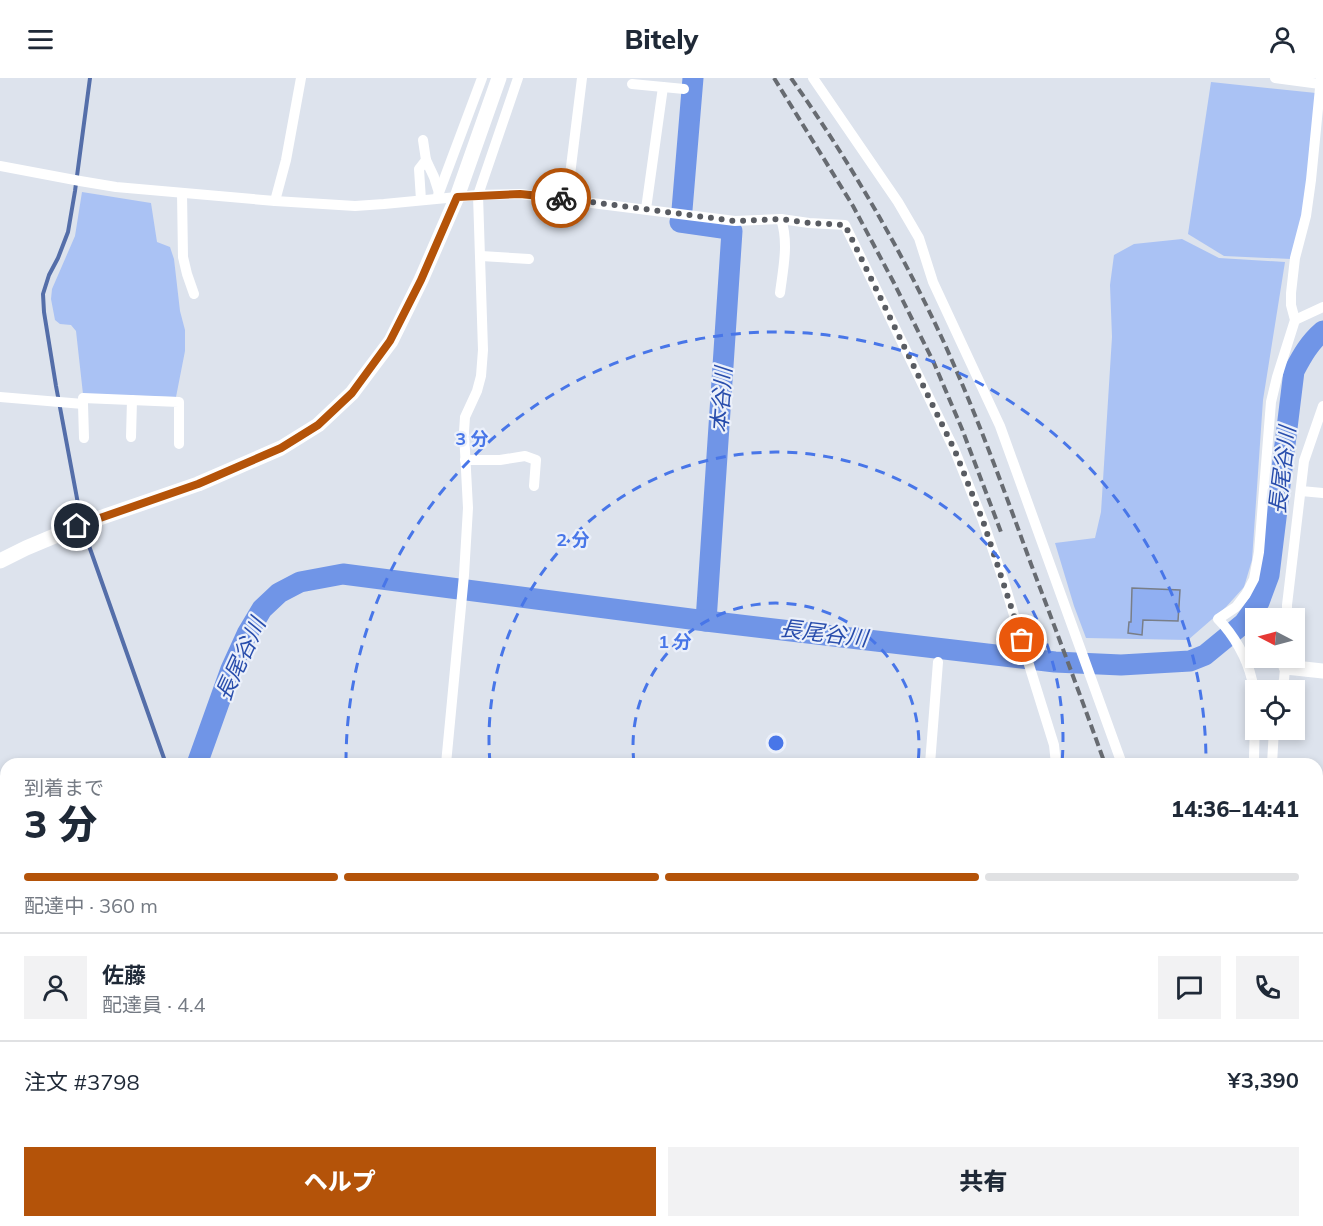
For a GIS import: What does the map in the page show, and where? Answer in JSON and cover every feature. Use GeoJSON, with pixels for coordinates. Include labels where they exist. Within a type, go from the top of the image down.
{"type":"FeatureCollection","features":[{"type":"Feature","properties":{"kind":"main road"},"geometry":{"type":"LineString","coordinates":[[0,561],[87,522],[198,484],[281,448],[318,425],[352,393],[390,341],[421,280],[457,197],[499,78]]}},
{"type":"Feature","properties":{"kind":"main road"},"geometry":{"type":"LineString","coordinates":[[1305,667],[1323,671]]}},
{"type":"Feature","properties":{"kind":"street"},"geometry":{"type":"LineString","coordinates":[[275,201],[286,160],[301,78]]}},
{"type":"Feature","properties":{"kind":"street"},"geometry":{"type":"LineString","coordinates":[[438,196],[482,78]]}},
{"type":"Feature","properties":{"kind":"street"},"geometry":{"type":"LineString","coordinates":[[447,758],[468,508],[464,444],[465,417],[477,391],[483,350],[478,195],[518,78]]}},
{"type":"Feature","properties":{"kind":"street"},"geometry":{"type":"LineString","coordinates":[[567,199],[582,78]]}},
{"type":"Feature","properties":{"kind":"street"},"geometry":{"type":"LineString","coordinates":[[813,78],[898,202],[919,238],[933,282],[1000,426],[1120,758]]}},
{"type":"Feature","properties":{"kind":"street"},"geometry":{"type":"LineString","coordinates":[[1254,758],[1252,680],[1236,641],[1218,619],[1236,607],[1254,579],[1259,552],[1271,402],[1295,320],[1291,293],[1306,216],[1321,81],[1275,78]]}},
{"type":"Feature","properties":{"kind":"street"},"geometry":{"type":"LineString","coordinates":[[632,84],[684,89]]}},
{"type":"Feature","properties":{"kind":"street"},"geometry":{"type":"LineString","coordinates":[[646,209],[663,87]]}},
{"type":"Feature","properties":{"kind":"street"},"geometry":{"type":"LineString","coordinates":[[423,141],[426,160],[434,177],[438,196]]}},
{"type":"Feature","properties":{"kind":"street"},"geometry":{"type":"LineString","coordinates":[[421,200],[419,169],[426,160]]}},
{"type":"Feature","properties":{"kind":"street"},"geometry":{"type":"LineString","coordinates":[[0,166],[76,181],[275,201],[355,206],[421,200],[438,196],[520,194],[735,221],[781,219],[845,225],[955,451],[983,521],[1022,640],[1054,746],[1055,758]]}},
{"type":"Feature","properties":{"kind":"street"},"geometry":{"type":"LineString","coordinates":[[182,193],[183,257],[194,294]]}},
{"type":"Feature","properties":{"kind":"street"},"geometry":{"type":"LineString","coordinates":[[780,293],[785,241],[781,219]]}},
{"type":"Feature","properties":{"kind":"street"},"geometry":{"type":"LineString","coordinates":[[481,256],[529,259]]}},
{"type":"Feature","properties":{"kind":"street"},"geometry":{"type":"LineString","coordinates":[[1295,320],[1323,307]]}},
{"type":"Feature","properties":{"kind":"street"},"geometry":{"type":"LineString","coordinates":[[0,397],[83,404]]}},
{"type":"Feature","properties":{"kind":"street"},"geometry":{"type":"LineString","coordinates":[[84,438],[83,398],[180,402],[179,444]]}},
{"type":"Feature","properties":{"kind":"street"},"geometry":{"type":"LineString","coordinates":[[131,437],[132,400]]}},
{"type":"Feature","properties":{"kind":"street"},"geometry":{"type":"LineString","coordinates":[[1287,608],[1304,461],[1323,406]]}},
{"type":"Feature","properties":{"kind":"street"},"geometry":{"type":"LineString","coordinates":[[465,460],[500,460],[525,456],[536,460],[534,486]]}},
{"type":"Feature","properties":{"kind":"street"},"geometry":{"type":"LineString","coordinates":[[1301,491],[1323,493]]}},
{"type":"Feature","properties":{"kind":"street"},"geometry":{"type":"LineString","coordinates":[[930,758],[938,662]]}},
{"type":"Feature","properties":{"kind":"street"},"geometry":{"type":"LineString","coordinates":[[1272,758],[1273,740]]}},
{"type":"Feature","properties":{"kind":"shaded area"},"geometry":{"type":"Polygon","coordinates":[[[1211,82],[1316,93],[1304,206],[1291,259],[1224,256],[1188,234],[1211,82]]]}},
{"type":"Feature","properties":{"kind":"shaded area"},"geometry":{"type":"Polygon","coordinates":[[[82,192],[151,203],[157,242],[170,247],[174,259],[180,311],[185,330],[185,351],[176,397],[83,394],[76,331],[71,325],[60,324],[55,320],[51,299],[52,289],[75,236],[82,192]]]}},
{"type":"Feature","properties":{"kind":"shaded area"},"geometry":{"type":"Polygon","coordinates":[[[1182,239],[1219,258],[1285,262],[1263,400],[1252,560],[1244,587],[1226,607],[1188,640],[1086,638],[1055,543],[1095,538],[1101,512],[1112,337],[1110,285],[1114,255],[1134,244],[1182,239]]]}},
{"type":"Feature","properties":{"kind":"building"},"geometry":{"type":"Polygon","coordinates":[[[1132,588],[1180,590],[1178,621],[1143,620],[1142,635],[1128,633],[1129,622],[1131,622],[1132,588]]]}},
{"type":"Feature","properties":{"kind":"waterway"},"geometry":{"type":"LineString","coordinates":[[79,509],[56,386],[43,294],[68,232],[90,78]]}},
{"type":"Feature","properties":{"kind":"waterway","name":"本谷川"},"geometry":{"type":"LineString","coordinates":[[682,210],[693,78]]}},
{"type":"Feature","properties":{"kind":"waterway","name":"本谷川"},"geometry":{"type":"LineString","coordinates":[[681,219],[680,222],[732,231],[706,621]]}},
{"type":"Feature","properties":{"kind":"waterway","name":"長尾谷川"},"geometry":{"type":"LineString","coordinates":[[199,758],[231,669],[247,634],[262,609],[279,593],[300,582],[343,574],[706,621],[1055,662],[1121,665],[1190,661],[1205,655],[1244,623],[1259,602],[1269,575],[1294,371],[1310,345],[1323,331]]}},
{"type":"Feature","properties":{"kind":"waterway"},"geometry":{"type":"LineString","coordinates":[[88,543],[164,758]]}},
{"type":"Feature","properties":{"kind":"railway"},"geometry":{"type":"LineString","coordinates":[[774,78],[853,206],[894,283],[934,363],[1001,532]]}},
{"type":"Feature","properties":{"kind":"railway"},"geometry":{"type":"LineString","coordinates":[[791,78],[833,140],[872,204],[941,336],[988,449],[1103,758]]}},
{"type":"Feature","properties":{"kind":"way so far"},"geometry":{"type":"LineString","coordinates":[[561,198],[735,221],[781,219],[845,225],[955,451],[983,521],[1022,640]]}},
{"type":"Feature","properties":{"kind":"route"},"geometry":{"type":"LineString","coordinates":[[77,526],[198,484],[281,448],[318,425],[352,393],[390,341],[421,280],[457,197],[520,194],[561,198]]}}]}
